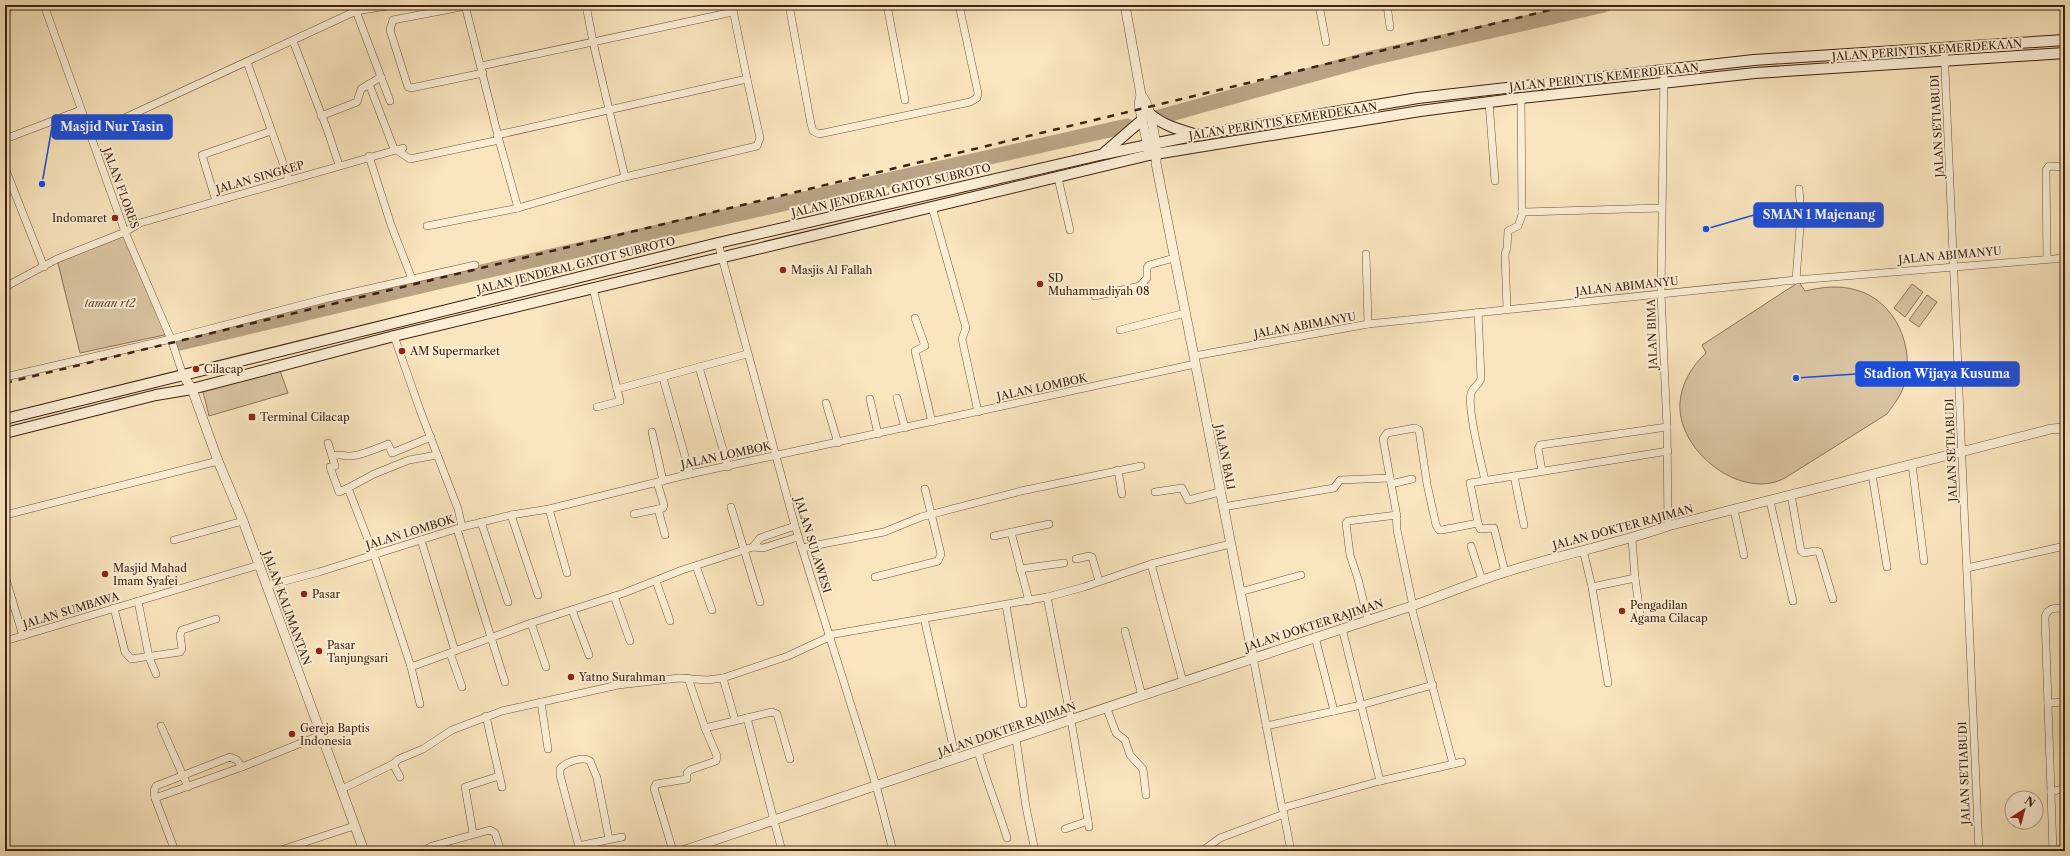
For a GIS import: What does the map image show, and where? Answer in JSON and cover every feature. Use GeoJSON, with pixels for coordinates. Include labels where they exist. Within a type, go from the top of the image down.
{"type":"FeatureCollection","features":[{"type":"Feature","properties":{"kind":"main road","name":"JALAN PERINTIS KEMERDEKAAN"},"geometry":{"type":"LineString","coordinates":[[1151,144],[1418,98],[1664,70],[1754,60],[2065,40]]}},
{"type":"Feature","properties":{"kind":"main road","name":"JALAN PERINTIS KEMERDEKAAN"},"geometry":{"type":"LineString","coordinates":[[1154,158],[1420,111],[1521,98],[1755,73],[2065,53]]}},
{"type":"Feature","properties":{"kind":"main road"},"geometry":{"type":"LineString","coordinates":[[1418,98],[1420,111]]}},
{"type":"Feature","properties":{"kind":"main road"},"geometry":{"type":"LineString","coordinates":[[1104,154],[1146,117],[1170,127],[1197,135]]}},
{"type":"Feature","properties":{"kind":"main road","name":"JALAN JENDERAL GATOT SUBROTO"},"geometry":{"type":"LineString","coordinates":[[5,419],[718,243],[1151,144]]}},
{"type":"Feature","properties":{"kind":"main road"},"geometry":{"type":"LineString","coordinates":[[5,433],[156,395],[192,389],[394,336],[592,288],[932,207],[1154,158]]}},
{"type":"Feature","properties":{"kind":"street"},"geometry":{"type":"LineString","coordinates":[[5,9],[14,5]]}},
{"type":"Feature","properties":{"kind":"street","name":"JALAN FLORES"},"geometry":{"type":"LineString","coordinates":[[44,5],[125,232],[171,339],[183,375]]}},
{"type":"Feature","properties":{"kind":"street"},"geometry":{"type":"LineString","coordinates":[[352,5],[390,101]]}},
{"type":"Feature","properties":{"kind":"street"},"geometry":{"type":"LineString","coordinates":[[90,134],[356,12],[393,5]]}},
{"type":"Feature","properties":{"kind":"street"},"geometry":{"type":"LineString","coordinates":[[586,5],[593,42],[625,177]]}},
{"type":"Feature","properties":{"kind":"street"},"geometry":{"type":"LineString","coordinates":[[789,5],[811,124],[813,131],[819,134],[970,102],[976,98],[978,93],[959,5]]}},
{"type":"Feature","properties":{"kind":"street"},"geometry":{"type":"LineString","coordinates":[[887,5],[905,100]]}},
{"type":"Feature","properties":{"kind":"street","name":"JALAN BALI"},"geometry":{"type":"LineString","coordinates":[[1126,5],[1141,96],[1145,99],[1146,117],[1151,144],[1291,851]]}},
{"type":"Feature","properties":{"kind":"street"},"geometry":{"type":"LineString","coordinates":[[1319,5],[1326,42]]}},
{"type":"Feature","properties":{"kind":"street"},"geometry":{"type":"LineString","coordinates":[[1387,5],[1390,27]]}},
{"type":"Feature","properties":{"kind":"street"},"geometry":{"type":"LineString","coordinates":[[483,74],[411,88],[408,87],[390,30],[393,20],[466,6],[483,74],[498,138],[518,208]]}},
{"type":"Feature","properties":{"kind":"street"},"geometry":{"type":"LineString","coordinates":[[427,226],[518,208],[625,177],[754,149],[758,146],[760,138],[733,8],[593,42],[481,66]]}},
{"type":"Feature","properties":{"kind":"street"},"geometry":{"type":"LineString","coordinates":[[293,41],[339,165]]}},
{"type":"Feature","properties":{"kind":"street","name":"JALAN SETIABUDI"},"geometry":{"type":"LineString","coordinates":[[1944,47],[1963,451],[1979,851]]}},
{"type":"Feature","properties":{"kind":"street"},"geometry":{"type":"LineString","coordinates":[[247,62],[289,180]]}},
{"type":"Feature","properties":{"kind":"street","name":"JALAN BIMA"},"geometry":{"type":"LineString","coordinates":[[1664,70],[1661,294],[1668,451],[1668,526]]}},
{"type":"Feature","properties":{"kind":"street"},"geometry":{"type":"LineString","coordinates":[[321,116],[357,102],[361,89],[381,77]]}},
{"type":"Feature","properties":{"kind":"street"},"geometry":{"type":"LineString","coordinates":[[369,84],[394,149],[410,159],[747,79]]}},
{"type":"Feature","properties":{"kind":"street"},"geometry":{"type":"LineString","coordinates":[[1507,309],[1505,254],[1507,248],[1508,231],[1520,224],[1525,212],[1521,98]]}},
{"type":"Feature","properties":{"kind":"street"},"geometry":{"type":"LineString","coordinates":[[1489,102],[1495,181]]}},
{"type":"Feature","properties":{"kind":"street"},"geometry":{"type":"LineString","coordinates":[[5,139],[81,110]]}},
{"type":"Feature","properties":{"kind":"street"},"geometry":{"type":"LineString","coordinates":[[216,201],[202,155],[271,131]]}},
{"type":"Feature","properties":{"kind":"street","name":"JALAN SINGKEP"},"geometry":{"type":"LineString","coordinates":[[5,287],[44,267],[125,232],[140,223],[369,156],[403,148]]}},
{"type":"Feature","properties":{"kind":"street"},"geometry":{"type":"LineString","coordinates":[[369,156],[391,225],[412,279]]}},
{"type":"Feature","properties":{"kind":"street"},"geometry":{"type":"LineString","coordinates":[[2047,259],[2046,170],[2049,166],[2065,167]]}},
{"type":"Feature","properties":{"kind":"street"},"geometry":{"type":"LineString","coordinates":[[5,168],[44,267]]}},
{"type":"Feature","properties":{"kind":"street"},"geometry":{"type":"LineString","coordinates":[[1058,178],[1070,230]]}},
{"type":"Feature","properties":{"kind":"street"},"geometry":{"type":"LineString","coordinates":[[1796,280],[1801,213],[1799,188]]}},
{"type":"Feature","properties":{"kind":"street"},"geometry":{"type":"LineString","coordinates":[[932,207],[966,328],[962,339],[978,412]]}},
{"type":"Feature","properties":{"kind":"street"},"geometry":{"type":"LineString","coordinates":[[1525,212],[1661,208]]}},
{"type":"Feature","properties":{"kind":"street","name":"JALAN SULAWESI"},"geometry":{"type":"LineString","coordinates":[[718,243],[798,537],[876,785],[894,851]]}},
{"type":"Feature","properties":{"kind":"street"},"geometry":{"type":"LineString","coordinates":[[1366,254],[1368,324]]}},
{"type":"Feature","properties":{"kind":"street"},"geometry":{"type":"LineString","coordinates":[[1095,296],[1140,286],[1148,276],[1147,268],[1149,265],[1174,258]]}},
{"type":"Feature","properties":{"kind":"street","name":"JALAN ABIMANYU"},"geometry":{"type":"LineString","coordinates":[[1194,360],[1368,324],[1954,265],[2065,258]]}},
{"type":"Feature","properties":{"kind":"street"},"geometry":{"type":"LineString","coordinates":[[5,377],[171,339],[328,298],[475,265]]}},
{"type":"Feature","properties":{"kind":"street"},"geometry":{"type":"LineString","coordinates":[[592,288],[620,401],[597,407]]}},
{"type":"Feature","properties":{"kind":"street"},"geometry":{"type":"LineString","coordinates":[[1478,312],[1481,378],[1480,383],[1472,390],[1470,398],[1476,439],[1485,480]]}},
{"type":"Feature","properties":{"kind":"street"},"geometry":{"type":"LineString","coordinates":[[1120,330],[1184,313]]}},
{"type":"Feature","properties":{"kind":"street"},"geometry":{"type":"LineString","coordinates":[[915,318],[925,346],[915,351],[932,422]]}},
{"type":"Feature","properties":{"kind":"street"},"geometry":{"type":"LineString","coordinates":[[394,336],[458,509],[460,528],[505,682]]}},
{"type":"Feature","properties":{"kind":"street"},"geometry":{"type":"LineString","coordinates":[[617,389],[663,378],[747,354]]}},
{"type":"Feature","properties":{"kind":"street","name":"JALAN LOMBOK"},"geometry":{"type":"LineString","coordinates":[[266,586],[481,522],[511,515],[549,509],[690,474],[978,412],[1194,360]]}},
{"type":"Feature","properties":{"kind":"street"},"geometry":{"type":"LineString","coordinates":[[699,367],[728,467]]}},
{"type":"Feature","properties":{"kind":"street","name":"JALAN KALIMANTAN"},"geometry":{"type":"LineString","coordinates":[[183,375],[192,389],[218,461],[243,521],[364,851]]}},
{"type":"Feature","properties":{"kind":"street"},"geometry":{"type":"LineString","coordinates":[[663,378],[690,474]]}},
{"type":"Feature","properties":{"kind":"street"},"geometry":{"type":"LineString","coordinates":[[898,398],[905,428]]}},
{"type":"Feature","properties":{"kind":"street"},"geometry":{"type":"LineString","coordinates":[[870,399],[878,434]]}},
{"type":"Feature","properties":{"kind":"street"},"geometry":{"type":"LineString","coordinates":[[826,403],[838,443]]}},
{"type":"Feature","properties":{"kind":"street"},"geometry":{"type":"LineString","coordinates":[[1542,471],[1538,449],[1540,445],[1667,428]]}},
{"type":"Feature","properties":{"kind":"street","name":"JALAN DOKTER RAJIMAN"},"geometry":{"type":"LineString","coordinates":[[682,851],[1016,738],[1107,709],[1253,657],[1412,606],[1504,572],[1583,550],[1632,539],[1668,526],[1963,451],[2065,428]]}},
{"type":"Feature","properties":{"kind":"street"},"geometry":{"type":"LineString","coordinates":[[1453,764],[1412,606],[1398,538],[1397,515],[1384,445],[1385,435],[1418,429],[1436,525],[1440,530],[1478,523]]}},
{"type":"Feature","properties":{"kind":"street"},"geometry":{"type":"LineString","coordinates":[[634,514],[663,508],[664,505],[652,432]]}},
{"type":"Feature","properties":{"kind":"street"},"geometry":{"type":"LineString","coordinates":[[332,456],[341,454],[347,456],[372,451],[388,444],[392,453],[431,437]]}},
{"type":"Feature","properties":{"kind":"street"},"geometry":{"type":"LineString","coordinates":[[328,443],[334,466],[330,467],[340,492],[374,474],[409,460],[437,455]]}},
{"type":"Feature","properties":{"kind":"street"},"geometry":{"type":"LineString","coordinates":[[1504,572],[1494,528],[1480,530],[1470,483],[1668,451]]}},
{"type":"Feature","properties":{"kind":"street"},"geometry":{"type":"LineString","coordinates":[[5,515],[218,461]]}},
{"type":"Feature","properties":{"kind":"street"},"geometry":{"type":"LineString","coordinates":[[1912,464],[1924,561]]}},
{"type":"Feature","properties":{"kind":"street"},"geometry":{"type":"LineString","coordinates":[[802,548],[884,532],[930,514],[1021,490],[1141,466]]}},
{"type":"Feature","properties":{"kind":"street"},"geometry":{"type":"LineString","coordinates":[[1118,470],[1122,494]]}},
{"type":"Feature","properties":{"kind":"street"},"geometry":{"type":"LineString","coordinates":[[1872,474],[1887,567]]}},
{"type":"Feature","properties":{"kind":"street"},"geometry":{"type":"LineString","coordinates":[[1514,476],[1524,525]]}},
{"type":"Feature","properties":{"kind":"street"},"geometry":{"type":"LineString","coordinates":[[1223,507],[1334,488],[1340,480],[1412,480]]}},
{"type":"Feature","properties":{"kind":"street"},"geometry":{"type":"LineString","coordinates":[[348,488],[374,555],[411,667],[420,704]]}},
{"type":"Feature","properties":{"kind":"street"},"geometry":{"type":"LineString","coordinates":[[1155,492],[1182,488],[1188,500],[1220,492]]}},
{"type":"Feature","properties":{"kind":"street"},"geometry":{"type":"LineString","coordinates":[[876,577],[938,561],[941,554],[925,489]]}},
{"type":"Feature","properties":{"kind":"street"},"geometry":{"type":"LineString","coordinates":[[1791,495],[1801,551],[1804,553],[1815,551],[1819,552],[1833,599]]}},
{"type":"Feature","properties":{"kind":"street"},"geometry":{"type":"LineString","coordinates":[[1770,501],[1793,601]]}},
{"type":"Feature","properties":{"kind":"street"},"geometry":{"type":"LineString","coordinates":[[731,507],[760,602]]}},
{"type":"Feature","properties":{"kind":"street"},"geometry":{"type":"LineString","coordinates":[[549,509],[568,573]]}},
{"type":"Feature","properties":{"kind":"street"},"geometry":{"type":"LineString","coordinates":[[658,509],[665,535]]}},
{"type":"Feature","properties":{"kind":"street"},"geometry":{"type":"LineString","coordinates":[[1734,510],[1744,555]]}},
{"type":"Feature","properties":{"kind":"street"},"geometry":{"type":"LineString","coordinates":[[511,515],[538,595]]}},
{"type":"Feature","properties":{"kind":"street"},"geometry":{"type":"LineString","coordinates":[[1368,620],[1358,578],[1350,555],[1346,523],[1348,521],[1397,515]]}},
{"type":"Feature","properties":{"kind":"street"},"geometry":{"type":"LineString","coordinates":[[174,540],[243,521]]}},
{"type":"Feature","properties":{"kind":"street"},"geometry":{"type":"LineString","coordinates":[[481,522],[508,602]]}},
{"type":"Feature","properties":{"kind":"street"},"geometry":{"type":"LineString","coordinates":[[994,536],[1049,524]]}},
{"type":"Feature","properties":{"kind":"street"},"geometry":{"type":"LineString","coordinates":[[753,547],[760,538],[795,526]]}},
{"type":"Feature","properties":{"kind":"street"},"geometry":{"type":"LineString","coordinates":[[1011,532],[1029,601]]}},
{"type":"Feature","properties":{"kind":"street"},"geometry":{"type":"LineString","coordinates":[[411,667],[491,637],[614,596],[696,566],[753,547],[763,548],[798,537]]}},
{"type":"Feature","properties":{"kind":"street"},"geometry":{"type":"LineString","coordinates":[[1632,539],[1635,578],[1641,620]]}},
{"type":"Feature","properties":{"kind":"street"},"geometry":{"type":"LineString","coordinates":[[421,540],[462,687]]}},
{"type":"Feature","properties":{"kind":"street"},"geometry":{"type":"LineString","coordinates":[[342,789],[393,764],[399,759],[423,749],[452,730],[486,716],[520,706],[618,685],[688,678],[707,680],[723,678],[788,656],[829,636],[1048,597],[1084,588],[1099,581],[1151,564],[1230,544]]}},
{"type":"Feature","properties":{"kind":"street"},"geometry":{"type":"LineString","coordinates":[[1471,546],[1482,580]]}},
{"type":"Feature","properties":{"kind":"street"},"geometry":{"type":"LineString","coordinates":[[1967,568],[2065,546]]}},
{"type":"Feature","properties":{"kind":"street"},"geometry":{"type":"LineString","coordinates":[[1583,550],[1592,587],[1608,683]]}},
{"type":"Feature","properties":{"kind":"street"},"geometry":{"type":"LineString","coordinates":[[1076,559],[1089,556],[1092,557],[1099,581]]}},
{"type":"Feature","properties":{"kind":"street"},"geometry":{"type":"LineString","coordinates":[[1020,569],[1064,563]]}},
{"type":"Feature","properties":{"kind":"street"},"geometry":{"type":"LineString","coordinates":[[1151,564],[1183,682]]}},
{"type":"Feature","properties":{"kind":"street","name":"JALAN SUMBAWA"},"geometry":{"type":"LineString","coordinates":[[5,641],[258,565]]}},
{"type":"Feature","properties":{"kind":"street"},"geometry":{"type":"LineString","coordinates":[[696,566],[712,610]]}},
{"type":"Feature","properties":{"kind":"street"},"geometry":{"type":"LineString","coordinates":[[1240,592],[1301,575]]}},
{"type":"Feature","properties":{"kind":"street"},"geometry":{"type":"LineString","coordinates":[[5,576],[23,636]]}},
{"type":"Feature","properties":{"kind":"street"},"geometry":{"type":"LineString","coordinates":[[1592,587],[1635,578]]}},
{"type":"Feature","properties":{"kind":"street"},"geometry":{"type":"LineString","coordinates":[[656,581],[670,621]]}},
{"type":"Feature","properties":{"kind":"street"},"geometry":{"type":"LineString","coordinates":[[614,596],[630,641]]}},
{"type":"Feature","properties":{"kind":"street"},"geometry":{"type":"LineString","coordinates":[[1048,597],[1071,720],[1088,824],[1065,828]]}},
{"type":"Feature","properties":{"kind":"street"},"geometry":{"type":"LineString","coordinates":[[138,601],[149,657],[156,674]]}},
{"type":"Feature","properties":{"kind":"street"},"geometry":{"type":"LineString","coordinates":[[1006,605],[1023,704]]}},
{"type":"Feature","properties":{"kind":"street"},"geometry":{"type":"LineString","coordinates":[[114,608],[126,656],[131,659],[180,652],[182,649],[180,635],[182,630],[216,619]]}},
{"type":"Feature","properties":{"kind":"street"},"geometry":{"type":"LineString","coordinates":[[2053,851],[2045,617],[2048,611],[2052,609],[2065,608]]}},
{"type":"Feature","properties":{"kind":"street"},"geometry":{"type":"LineString","coordinates":[[572,610],[589,655]]}},
{"type":"Feature","properties":{"kind":"street"},"geometry":{"type":"LineString","coordinates":[[924,618],[956,759]]}},
{"type":"Feature","properties":{"kind":"street"},"geometry":{"type":"LineString","coordinates":[[531,623],[546,668]]}},
{"type":"Feature","properties":{"kind":"street"},"geometry":{"type":"LineString","coordinates":[[1342,628],[1380,781]]}},
{"type":"Feature","properties":{"kind":"street"},"geometry":{"type":"LineString","coordinates":[[1125,631],[1142,696]]}},
{"type":"Feature","properties":{"kind":"street"},"geometry":{"type":"LineString","coordinates":[[1315,637],[1334,711]]}},
{"type":"Feature","properties":{"kind":"street"},"geometry":{"type":"LineString","coordinates":[[673,851],[654,788],[656,784],[687,779],[687,773],[690,770],[716,760],[717,756],[705,728],[688,678]]}},
{"type":"Feature","properties":{"kind":"street"},"geometry":{"type":"LineString","coordinates":[[723,678],[735,720]]}},
{"type":"Feature","properties":{"kind":"street"},"geometry":{"type":"LineString","coordinates":[[1266,726],[1361,705],[1433,685]]}},
{"type":"Feature","properties":{"kind":"street"},"geometry":{"type":"LineString","coordinates":[[541,702],[548,749]]}},
{"type":"Feature","properties":{"kind":"street"},"geometry":{"type":"LineString","coordinates":[[2048,703],[2065,702]]}},
{"type":"Feature","properties":{"kind":"street"},"geometry":{"type":"LineString","coordinates":[[1107,709],[1116,733],[1125,740],[1130,755],[1142,769],[1146,795]]}},
{"type":"Feature","properties":{"kind":"street"},"geometry":{"type":"LineString","coordinates":[[705,728],[774,712],[777,714],[790,759]]}},
{"type":"Feature","properties":{"kind":"street"},"geometry":{"type":"LineString","coordinates":[[486,716],[502,787]]}},
{"type":"Feature","properties":{"kind":"street"},"geometry":{"type":"LineString","coordinates":[[747,718],[782,851]]}},
{"type":"Feature","properties":{"kind":"street"},"geometry":{"type":"LineString","coordinates":[[161,726],[188,787]]}},
{"type":"Feature","properties":{"kind":"street"},"geometry":{"type":"LineString","coordinates":[[155,798],[242,767],[321,735]]}},
{"type":"Feature","properties":{"kind":"street"},"geometry":{"type":"LineString","coordinates":[[1016,738],[1026,807],[1035,851]]}},
{"type":"Feature","properties":{"kind":"street"},"geometry":{"type":"LineString","coordinates":[[978,751],[985,778],[999,812],[1007,838]]}},
{"type":"Feature","properties":{"kind":"street"},"geometry":{"type":"LineString","coordinates":[[175,851],[155,798],[154,791],[156,786],[183,777],[230,757],[237,760],[242,767]]}},
{"type":"Feature","properties":{"kind":"street"},"geometry":{"type":"LineString","coordinates":[[609,839],[597,778],[590,761],[585,759],[567,763],[560,769],[579,849],[609,839],[622,837]]}},
{"type":"Feature","properties":{"kind":"street"},"geometry":{"type":"LineString","coordinates":[[1202,851],[1220,838],[1283,811],[1380,781],[1462,762]]}},
{"type":"Feature","properties":{"kind":"street"},"geometry":{"type":"LineString","coordinates":[[393,764],[400,777]]}},
{"type":"Feature","properties":{"kind":"street"},"geometry":{"type":"LineString","coordinates":[[473,833],[465,787],[499,776]]}},
{"type":"Feature","properties":{"kind":"street"},"geometry":{"type":"LineString","coordinates":[[2051,792],[2065,788]]}},
{"type":"Feature","properties":{"kind":"street"},"geometry":{"type":"LineString","coordinates":[[278,851],[354,826]]}},
{"type":"Feature","properties":{"kind":"street"},"geometry":{"type":"LineString","coordinates":[[423,851],[432,846],[473,833],[493,831],[501,851]]}},
{"type":"Feature","properties":{"kind":"green space","name":"taman rt2"},"geometry":{"type":"Polygon","coordinates":[[[125,232],[169,334],[80,353],[57,259],[125,232]]]}},
{"type":"Feature","properties":{"kind":"green space"},"geometry":{"type":"Polygon","coordinates":[[[1799,282],[1805,291],[1830,287],[1850,288],[1870,295],[1882,304],[1899,327],[1904,341],[1907,356],[1907,371],[1903,389],[1887,414],[1785,478],[1771,483],[1755,484],[1739,480],[1723,473],[1709,462],[1696,449],[1687,435],[1681,419],[1680,403],[1685,382],[1696,364],[1706,353],[1702,345],[1799,282]]]}},
{"type":"Feature","properties":{"kind":"green space"},"geometry":{"type":"Polygon","coordinates":[[[1912,284],[1923,292],[1905,317],[1894,308],[1912,284]]]}},
{"type":"Feature","properties":{"kind":"green space"},"geometry":{"type":"Polygon","coordinates":[[[1927,295],[1937,302],[1919,327],[1909,320],[1927,295]]]}},
{"type":"Feature","properties":{"kind":"green space"},"geometry":{"type":"Polygon","coordinates":[[[279,368],[288,393],[209,416],[202,388],[279,368]]]}},
{"type":"Feature","properties":{"kind":"waterway"},"geometry":{"type":"LineString","coordinates":[[1156,118],[1372,58],[1604,5]]}},
{"type":"Feature","properties":{"kind":"waterway"},"geometry":{"type":"LineString","coordinates":[[180,343],[459,277],[1127,126]]}},
{"type":"Feature","properties":{"kind":"railway"},"geometry":{"type":"LineString","coordinates":[[5,383],[1571,5]]}},
{"type":"Feature","properties":{"kind":"place","name":"Masjid Nur Yasin"},"geometry":{"type":"Point","coordinates":[42,184]}},
{"type":"Feature","properties":{"kind":"place","name":"Indomaret"},"geometry":{"type":"Point","coordinates":[115,218]}},
{"type":"Feature","properties":{"kind":"place","name":"SMAN 1 Majenang"},"geometry":{"type":"Point","coordinates":[1706,229]}},
{"type":"Feature","properties":{"kind":"place","name":"Masjis Al Fallah"},"geometry":{"type":"Point","coordinates":[783,270]}},
{"type":"Feature","properties":{"kind":"place","name":"SD Muhammadiyah 08"},"geometry":{"type":"Point","coordinates":[1040,284]}},
{"type":"Feature","properties":{"kind":"place","name":"AM Supermarket"},"geometry":{"type":"Point","coordinates":[402,351]}},
{"type":"Feature","properties":{"kind":"place","name":"Cilacap"},"geometry":{"type":"Point","coordinates":[196,369]}},
{"type":"Feature","properties":{"kind":"place","name":"Stadion Wijaya Kusuma"},"geometry":{"type":"Point","coordinates":[1796,378]}},
{"type":"Feature","properties":{"kind":"place","name":"Terminal Cilacap"},"geometry":{"type":"Point","coordinates":[252,417]}},
{"type":"Feature","properties":{"kind":"place","name":"Masjid Mahad Imam Syafei"},"geometry":{"type":"Point","coordinates":[105,574]}},
{"type":"Feature","properties":{"kind":"place","name":"Pasar"},"geometry":{"type":"Point","coordinates":[304,594]}},
{"type":"Feature","properties":{"kind":"place","name":"Pengadilan Agama Cilacap"},"geometry":{"type":"Point","coordinates":[1622,611]}},
{"type":"Feature","properties":{"kind":"place","name":"Pasar Tanjungsari"},"geometry":{"type":"Point","coordinates":[319,651]}},
{"type":"Feature","properties":{"kind":"place","name":"Yatno Surahman"},"geometry":{"type":"Point","coordinates":[571,677]}},
{"type":"Feature","properties":{"kind":"place","name":"Gereja Baptis Indonesia"},"geometry":{"type":"Point","coordinates":[292,734]}}]}
